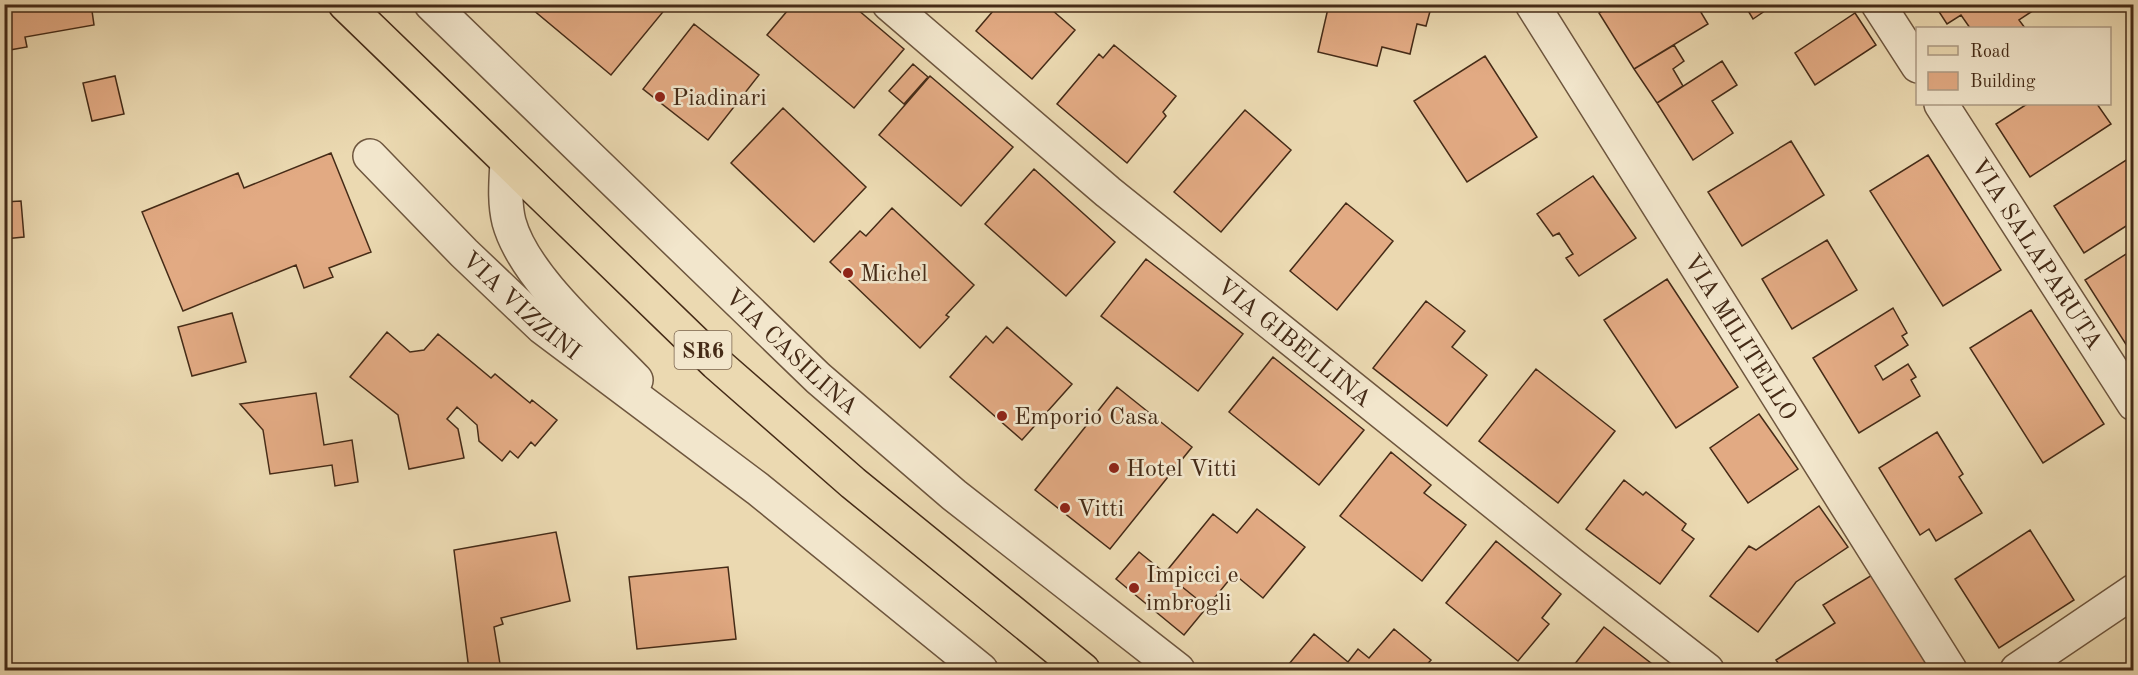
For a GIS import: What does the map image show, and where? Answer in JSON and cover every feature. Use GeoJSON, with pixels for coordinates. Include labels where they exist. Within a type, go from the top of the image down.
{"type":"FeatureCollection","features":[{"type":"Feature","properties":{"kind":"main road","name":"SR6"},"geometry":{"type":"LineString","coordinates":[[345,4],[623,275],[778,419],[1083,670]]}},
{"type":"Feature","properties":{"kind":"street","name":"VIA CASILINA"},"geometry":{"type":"LineString","coordinates":[[431,4],[818,378],[954,495],[1178,670]]}},
{"type":"Feature","properties":{"kind":"street","name":"VIA GIBELLINA"},"geometry":{"type":"LineString","coordinates":[[889,4],[1108,192],[1571,564],[1707,670]]}},
{"type":"Feature","properties":{"kind":"street","name":"VIA MILITELLO"},"geometry":{"type":"LineString","coordinates":[[1532,4],[1950,670]]}},
{"type":"Feature","properties":{"kind":"street"},"geometry":{"type":"LineString","coordinates":[[1878,4],[1916,64]]}},
{"type":"Feature","properties":{"kind":"street","name":"VIA SALAPARUTA"},"geometry":{"type":"LineString","coordinates":[[1942,105],[2133,404]]}},
{"type":"Feature","properties":{"kind":"street","name":"VIA VIZZINI"},"geometry":{"type":"LineString","coordinates":[[370,156],[464,253],[542,327],[615,385],[690,437],[779,505],[981,670]]}},
{"type":"Feature","properties":{"kind":"street","name":"VIA VIZZINI"},"geometry":{"type":"LineString","coordinates":[[507,162],[505,190],[508,221],[523,255],[550,290],[690,437]]}},
{"type":"Feature","properties":{"kind":"street"},"geometry":{"type":"LineString","coordinates":[[2017,670],[2133,591]]}},
{"type":"Feature","properties":{"kind":"building"},"geometry":{"type":"Polygon","coordinates":[[[4,4],[91,4],[94,25],[25,37],[27,47],[4,51],[4,4]]]}},
{"type":"Feature","properties":{"kind":"building"},"geometry":{"type":"Polygon","coordinates":[[[526,4],[663,4],[667,7],[611,75],[526,4]]]}},
{"type":"Feature","properties":{"kind":"building"},"geometry":{"type":"Polygon","coordinates":[[[793,4],[851,4],[904,49],[854,108],[767,35],[793,4]]]}},
{"type":"Feature","properties":{"kind":"building"},"geometry":{"type":"Polygon","coordinates":[[[999,4],[1045,4],[1075,30],[1032,79],[976,31],[999,4]]]}},
{"type":"Feature","properties":{"kind":"building"},"geometry":{"type":"Polygon","coordinates":[[[1329,4],[1432,4],[1426,26],[1417,24],[1410,54],[1382,47],[1377,66],[1318,52],[1329,4]]]}},
{"type":"Feature","properties":{"kind":"building"},"geometry":{"type":"Polygon","coordinates":[[[1613,4],[1696,4],[1708,24],[1634,69],[1599,13],[1613,4]]]}},
{"type":"Feature","properties":{"kind":"building"},"geometry":{"type":"Polygon","coordinates":[[[1744,4],[1775,4],[1753,19],[1744,4]]]}},
{"type":"Feature","properties":{"kind":"building"},"geometry":{"type":"Polygon","coordinates":[[[1934,4],[2043,4],[2019,20],[2024,27],[1969,27],[1961,15],[1947,24],[1934,4]]]}},
{"type":"Feature","properties":{"kind":"building"},"geometry":{"type":"Polygon","coordinates":[[[1855,13],[1876,45],[1815,85],[1795,53],[1855,13]]]}},
{"type":"Feature","properties":{"kind":"building"},"geometry":{"type":"Polygon","coordinates":[[[694,24],[759,75],[708,140],[643,89],[694,24]]]}},
{"type":"Feature","properties":{"kind":"building"},"geometry":{"type":"Polygon","coordinates":[[[1114,45],[1176,96],[1163,112],[1166,116],[1127,163],[1057,104],[1099,54],[1103,58],[1114,45]]]}},
{"type":"Feature","properties":{"kind":"building"},"geometry":{"type":"Polygon","coordinates":[[[1674,45],[1684,61],[1673,69],[1683,86],[1657,103],[1634,69],[1674,45]]]}},
{"type":"Feature","properties":{"kind":"building"},"geometry":{"type":"Polygon","coordinates":[[[1485,56],[1537,137],[1467,182],[1414,101],[1485,56]]]}},
{"type":"Feature","properties":{"kind":"building"},"geometry":{"type":"Polygon","coordinates":[[[1722,61],[1737,85],[1712,101],[1733,133],[1693,160],[1657,103],[1722,61]]]}},
{"type":"Feature","properties":{"kind":"building"},"geometry":{"type":"Polygon","coordinates":[[[913,64],[928,77],[904,104],[889,91],[913,64]]]}},
{"type":"Feature","properties":{"kind":"building"},"geometry":{"type":"Polygon","coordinates":[[[115,76],[124,114],[92,121],[83,83],[115,76]]]}},
{"type":"Feature","properties":{"kind":"building"},"geometry":{"type":"Polygon","coordinates":[[[930,76],[1013,147],[961,206],[879,135],[930,76]]]}},
{"type":"Feature","properties":{"kind":"building"},"geometry":{"type":"Polygon","coordinates":[[[2025,105],[2098,105],[2111,124],[2030,177],[1996,124],[2025,105]]]}},
{"type":"Feature","properties":{"kind":"building"},"geometry":{"type":"Polygon","coordinates":[[[783,108],[866,187],[814,242],[731,163],[783,108]]]}},
{"type":"Feature","properties":{"kind":"building"},"geometry":{"type":"Polygon","coordinates":[[[1245,110],[1291,150],[1221,232],[1174,192],[1245,110]]]}},
{"type":"Feature","properties":{"kind":"building"},"geometry":{"type":"Polygon","coordinates":[[[1791,141],[1824,195],[1742,246],[1708,192],[1791,141]]]}},
{"type":"Feature","properties":{"kind":"building"},"geometry":{"type":"Polygon","coordinates":[[[331,153],[371,252],[329,268],[333,277],[304,288],[296,265],[183,311],[142,212],[238,173],[244,188],[331,153]]]}},
{"type":"Feature","properties":{"kind":"building"},"geometry":{"type":"Polygon","coordinates":[[[1928,155],[2001,270],[1943,306],[1870,191],[1928,155]]]}},
{"type":"Feature","properties":{"kind":"building"},"geometry":{"type":"Polygon","coordinates":[[[2134,155],[2134,221],[2084,253],[2054,206],[2134,155]]]}},
{"type":"Feature","properties":{"kind":"building"},"geometry":{"type":"Polygon","coordinates":[[[1034,169],[1115,242],[1066,296],[985,224],[1034,169]]]}},
{"type":"Feature","properties":{"kind":"building"},"geometry":{"type":"Polygon","coordinates":[[[1593,176],[1636,238],[1579,276],[1566,258],[1573,254],[1559,233],[1553,236],[1537,214],[1593,176]]]}},
{"type":"Feature","properties":{"kind":"building"},"geometry":{"type":"Polygon","coordinates":[[[21,201],[24,237],[4,239],[4,202],[21,201]]]}},
{"type":"Feature","properties":{"kind":"building"},"geometry":{"type":"Polygon","coordinates":[[[1346,203],[1393,241],[1337,310],[1290,271],[1346,203]]]}},
{"type":"Feature","properties":{"kind":"building"},"geometry":{"type":"Polygon","coordinates":[[[892,208],[974,285],[946,315],[949,317],[920,348],[830,262],[860,231],[866,236],[892,208]]]}},
{"type":"Feature","properties":{"kind":"building"},"geometry":{"type":"Polygon","coordinates":[[[1827,240],[1857,290],[1792,329],[1762,279],[1827,240]]]}},
{"type":"Feature","properties":{"kind":"building"},"geometry":{"type":"Polygon","coordinates":[[[2134,249],[2134,357],[2085,280],[2134,249]]]}},
{"type":"Feature","properties":{"kind":"building"},"geometry":{"type":"Polygon","coordinates":[[[1146,259],[1243,334],[1198,391],[1101,316],[1146,259]]]}},
{"type":"Feature","properties":{"kind":"building"},"geometry":{"type":"Polygon","coordinates":[[[1667,279],[1738,387],[1676,428],[1604,320],[1667,279]]]}},
{"type":"Feature","properties":{"kind":"building"},"geometry":{"type":"Polygon","coordinates":[[[1426,301],[1465,331],[1452,347],[1487,375],[1447,426],[1373,368],[1426,301]]]}},
{"type":"Feature","properties":{"kind":"building"},"geometry":{"type":"Polygon","coordinates":[[[1893,308],[1907,333],[1902,336],[1908,345],[1875,366],[1883,380],[1908,364],[1916,377],[1911,380],[1920,396],[1859,433],[1813,358],[1893,308]]]}},
{"type":"Feature","properties":{"kind":"building"},"geometry":{"type":"Polygon","coordinates":[[[2031,310],[2104,424],[2043,463],[1970,348],[2031,310]]]}},
{"type":"Feature","properties":{"kind":"building"},"geometry":{"type":"Polygon","coordinates":[[[232,313],[246,362],[192,376],[178,327],[232,313]]]}},
{"type":"Feature","properties":{"kind":"building"},"geometry":{"type":"Polygon","coordinates":[[[1007,327],[1072,384],[1022,440],[950,377],[986,336],[993,343],[1007,327]]]}},
{"type":"Feature","properties":{"kind":"building"},"geometry":{"type":"Polygon","coordinates":[[[387,332],[410,352],[424,350],[438,334],[491,378],[495,374],[530,403],[532,400],[557,420],[535,446],[531,442],[518,458],[510,451],[502,461],[479,441],[477,425],[457,407],[447,419],[458,429],[464,458],[409,469],[398,415],[350,377],[387,332]]]}},
{"type":"Feature","properties":{"kind":"building"},"geometry":{"type":"Polygon","coordinates":[[[1273,357],[1364,430],[1319,485],[1229,412],[1273,357]]]}},
{"type":"Feature","properties":{"kind":"building"},"geometry":{"type":"Polygon","coordinates":[[[1536,369],[1615,431],[1558,503],[1479,441],[1536,369]]]}},
{"type":"Feature","properties":{"kind":"building","name":"Hotel Vitti"},"geometry":{"type":"Polygon","coordinates":[[[1117,387],[1192,447],[1110,549],[1035,490],[1117,387]]]}},
{"type":"Feature","properties":{"kind":"building"},"geometry":{"type":"Polygon","coordinates":[[[316,393],[324,445],[352,440],[358,482],[335,486],[332,465],[270,474],[263,430],[240,404],[316,393]]]}},
{"type":"Feature","properties":{"kind":"building"},"geometry":{"type":"Polygon","coordinates":[[[1759,414],[1798,469],[1748,503],[1710,448],[1759,414]]]}},
{"type":"Feature","properties":{"kind":"building"},"geometry":{"type":"Polygon","coordinates":[[[1937,432],[1963,474],[1959,477],[1982,513],[1936,541],[1929,529],[1920,535],[1879,468],[1937,432]]]}},
{"type":"Feature","properties":{"kind":"building"},"geometry":{"type":"Polygon","coordinates":[[[1391,452],[1431,485],[1424,493],[1466,525],[1422,581],[1340,516],[1391,452]]]}},
{"type":"Feature","properties":{"kind":"building"},"geometry":{"type":"Polygon","coordinates":[[[1624,480],[1643,495],[1646,492],[1686,524],[1682,530],[1694,539],[1660,584],[1586,529],[1624,480]]]}},
{"type":"Feature","properties":{"kind":"building"},"geometry":{"type":"Polygon","coordinates":[[[1819,506],[1848,547],[1796,582],[1758,632],[1710,596],[1749,546],[1756,550],[1819,506]]]}},
{"type":"Feature","properties":{"kind":"building"},"geometry":{"type":"Polygon","coordinates":[[[1257,509],[1305,547],[1263,598],[1234,574],[1207,607],[1165,573],[1213,514],[1237,533],[1257,509]]]}},
{"type":"Feature","properties":{"kind":"building"},"geometry":{"type":"Polygon","coordinates":[[[2030,530],[2074,600],[1999,648],[1955,579],[2030,530]]]}},
{"type":"Feature","properties":{"kind":"building"},"geometry":{"type":"Polygon","coordinates":[[[556,532],[570,601],[501,618],[503,624],[494,627],[501,670],[469,670],[454,550],[556,532]]]}},
{"type":"Feature","properties":{"kind":"building"},"geometry":{"type":"Polygon","coordinates":[[[1496,541],[1561,594],[1542,618],[1549,624],[1518,661],[1446,603],[1496,541]]]}},
{"type":"Feature","properties":{"kind":"building"},"geometry":{"type":"Polygon","coordinates":[[[1139,552],[1207,607],[1184,635],[1116,579],[1139,552]]]}},
{"type":"Feature","properties":{"kind":"building"},"geometry":{"type":"Polygon","coordinates":[[[728,567],[736,639],[637,649],[629,577],[728,567]]]}},
{"type":"Feature","properties":{"kind":"building"},"geometry":{"type":"Polygon","coordinates":[[[1877,572],[1932,670],[1783,670],[1776,660],[1835,623],[1823,605],[1877,572]]]}},
{"type":"Feature","properties":{"kind":"building"},"geometry":{"type":"Polygon","coordinates":[[[1604,627],[1660,670],[1570,670],[1604,627]]]}},
{"type":"Feature","properties":{"kind":"building"},"geometry":{"type":"Polygon","coordinates":[[[1394,629],[1431,660],[1422,670],[1284,670],[1314,634],[1348,662],[1358,649],[1369,658],[1394,629]]]}},
{"type":"Feature","properties":{"kind":"place","name":"Piadinari"},"geometry":{"type":"Point","coordinates":[660,97]}},
{"type":"Feature","properties":{"kind":"place","name":"Michel"},"geometry":{"type":"Point","coordinates":[848,273]}},
{"type":"Feature","properties":{"kind":"place","name":"Emporio Casa"},"geometry":{"type":"Point","coordinates":[1002,416]}},
{"type":"Feature","properties":{"kind":"place","name":"Hotel Vitti"},"geometry":{"type":"Point","coordinates":[1114,468]}},
{"type":"Feature","properties":{"kind":"place","name":"Vitti"},"geometry":{"type":"Point","coordinates":[1065,508]}},
{"type":"Feature","properties":{"kind":"place","name":"Impicci e imbrogli"},"geometry":{"type":"Point","coordinates":[1134,588]}}]}
